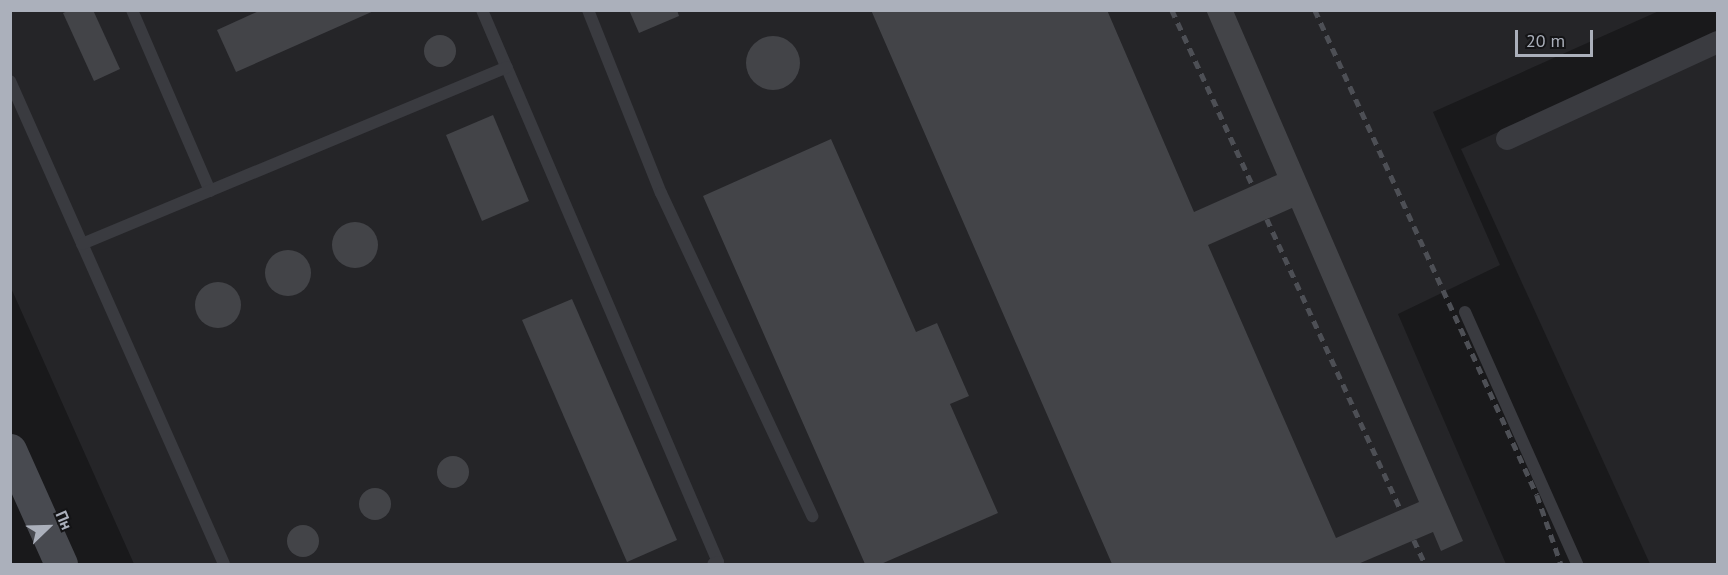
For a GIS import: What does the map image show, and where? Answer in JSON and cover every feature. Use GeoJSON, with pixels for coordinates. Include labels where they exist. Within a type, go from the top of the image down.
{"type":"FeatureCollection","features":[{"type":"Feature","properties":{"kind":"street"},"geometry":{"type":"LineString","coordinates":[[1507,139],[1718,42]]}},
{"type":"Feature","properties":{"kind":"street"},"geometry":{"type":"LineString","coordinates":[[10,450],[62,564]]}},
{"type":"Feature","properties":{"kind":"lane"},"geometry":{"type":"LineString","coordinates":[[132,10],[210,191]]}},
{"type":"Feature","properties":{"kind":"lane"},"geometry":{"type":"LineString","coordinates":[[482,10],[718,562],[713,564]]}},
{"type":"Feature","properties":{"kind":"lane"},"geometry":{"type":"LineString","coordinates":[[588,10],[661,193],[812,516]]}},
{"type":"Feature","properties":{"kind":"lane"},"geometry":{"type":"LineString","coordinates":[[82,243],[507,67]]}},
{"type":"Feature","properties":{"kind":"lane"},"geometry":{"type":"LineString","coordinates":[[10,81],[224,564]]}},
{"type":"Feature","properties":{"kind":"lane"},"geometry":{"type":"LineString","coordinates":[[1465,312],[1577,564]]}},
{"type":"Feature","properties":{"kind":"shaded area"},"geometry":{"type":"Polygon","coordinates":[[[10,11],[1659,11],[1433,112],[1500,265],[1398,314],[1506,564],[134,564],[11,288],[10,11]]]}},
{"type":"Feature","properties":{"kind":"shaded area"},"geometry":{"type":"Polygon","coordinates":[[[1717,32],[1717,564],[1650,564],[1461,149],[1717,32]]]}},
{"type":"Feature","properties":{"kind":"building"},"geometry":{"type":"Polygon","coordinates":[[[70,10],[93,10],[120,69],[94,81],[63,13],[70,10]]]}},
{"type":"Feature","properties":{"kind":"building"},"geometry":{"type":"Polygon","coordinates":[[[261,10],[376,10],[236,72],[217,30],[261,10]]]}},
{"type":"Feature","properties":{"kind":"building"},"geometry":{"type":"Polygon","coordinates":[[[629,10],[677,10],[679,16],[639,33],[629,10]]]}},
{"type":"Feature","properties":{"kind":"building"},"geometry":{"type":"Polygon","coordinates":[[[871,10],[1107,10],[1194,212],[1277,175],[1206,10],[1233,10],[1463,541],[1441,551],[1433,532],[1358,564],[1112,564],[871,10]],[[1292,208],[1208,245],[1336,538],[1419,502],[1292,208]]]}},
{"type":"Feature","properties":{"kind":"building"},"geometry":{"type":"Polygon","coordinates":[[[440,35],[451,40],[456,51],[451,62],[440,67],[429,62],[424,51],[429,40],[440,35]]]}},
{"type":"Feature","properties":{"kind":"building"},"geometry":{"type":"Polygon","coordinates":[[[768,36],[778,36],[788,40],[796,48],[800,63],[796,78],[788,86],[778,90],[768,90],[758,86],[750,78],[746,68],[746,58],[750,48],[758,40],[768,36]]]}},
{"type":"Feature","properties":{"kind":"building"},"geometry":{"type":"Polygon","coordinates":[[[493,115],[529,201],[482,221],[446,135],[493,115]]]}},
{"type":"Feature","properties":{"kind":"building"},"geometry":{"type":"Polygon","coordinates":[[[831,139],[916,332],[937,323],[969,396],[950,404],[998,513],[881,564],[865,564],[703,196],[831,139]]]}},
{"type":"Feature","properties":{"kind":"building"},"geometry":{"type":"Polygon","coordinates":[[[355,222],[364,223],[372,228],[377,236],[377,254],[372,262],[364,267],[355,268],[346,267],[338,262],[333,254],[332,245],[333,236],[338,228],[346,223],[355,222]]]}},
{"type":"Feature","properties":{"kind":"building"},"geometry":{"type":"Polygon","coordinates":[[[288,250],[297,251],[305,256],[310,264],[310,282],[305,290],[297,295],[288,296],[279,295],[271,290],[266,282],[265,273],[266,264],[271,256],[279,251],[288,250]]]}},
{"type":"Feature","properties":{"kind":"building"},"geometry":{"type":"Polygon","coordinates":[[[223,282],[235,288],[240,296],[240,314],[235,322],[227,327],[213,328],[201,322],[196,314],[195,300],[201,288],[209,283],[223,282]]]}},
{"type":"Feature","properties":{"kind":"building"},"geometry":{"type":"Polygon","coordinates":[[[572,299],[677,540],[627,562],[522,320],[572,299]]]}},
{"type":"Feature","properties":{"kind":"building"},"geometry":{"type":"Polygon","coordinates":[[[453,456],[465,460],[469,472],[465,484],[453,488],[441,484],[437,472],[441,460],[453,456]]]}},
{"type":"Feature","properties":{"kind":"building"},"geometry":{"type":"Polygon","coordinates":[[[375,488],[387,492],[391,504],[387,516],[375,520],[363,516],[359,504],[363,492],[375,488]]]}},
{"type":"Feature","properties":{"kind":"building"},"geometry":{"type":"Polygon","coordinates":[[[303,525],[315,529],[319,541],[315,553],[303,557],[291,553],[287,541],[291,529],[303,525]]]}},
{"type":"Feature","properties":{"kind":"railway"},"geometry":{"type":"LineString","coordinates":[[1172,10],[1253,186]]}},
{"type":"Feature","properties":{"kind":"railway"},"geometry":{"type":"LineString","coordinates":[[1315,10],[1537,495],[1561,564]]}},
{"type":"Feature","properties":{"kind":"railway"},"geometry":{"type":"LineString","coordinates":[[1267,219],[1401,511]]}},
{"type":"Feature","properties":{"kind":"railway"},"geometry":{"type":"LineString","coordinates":[[1414,540],[1425,564]]}}]}
